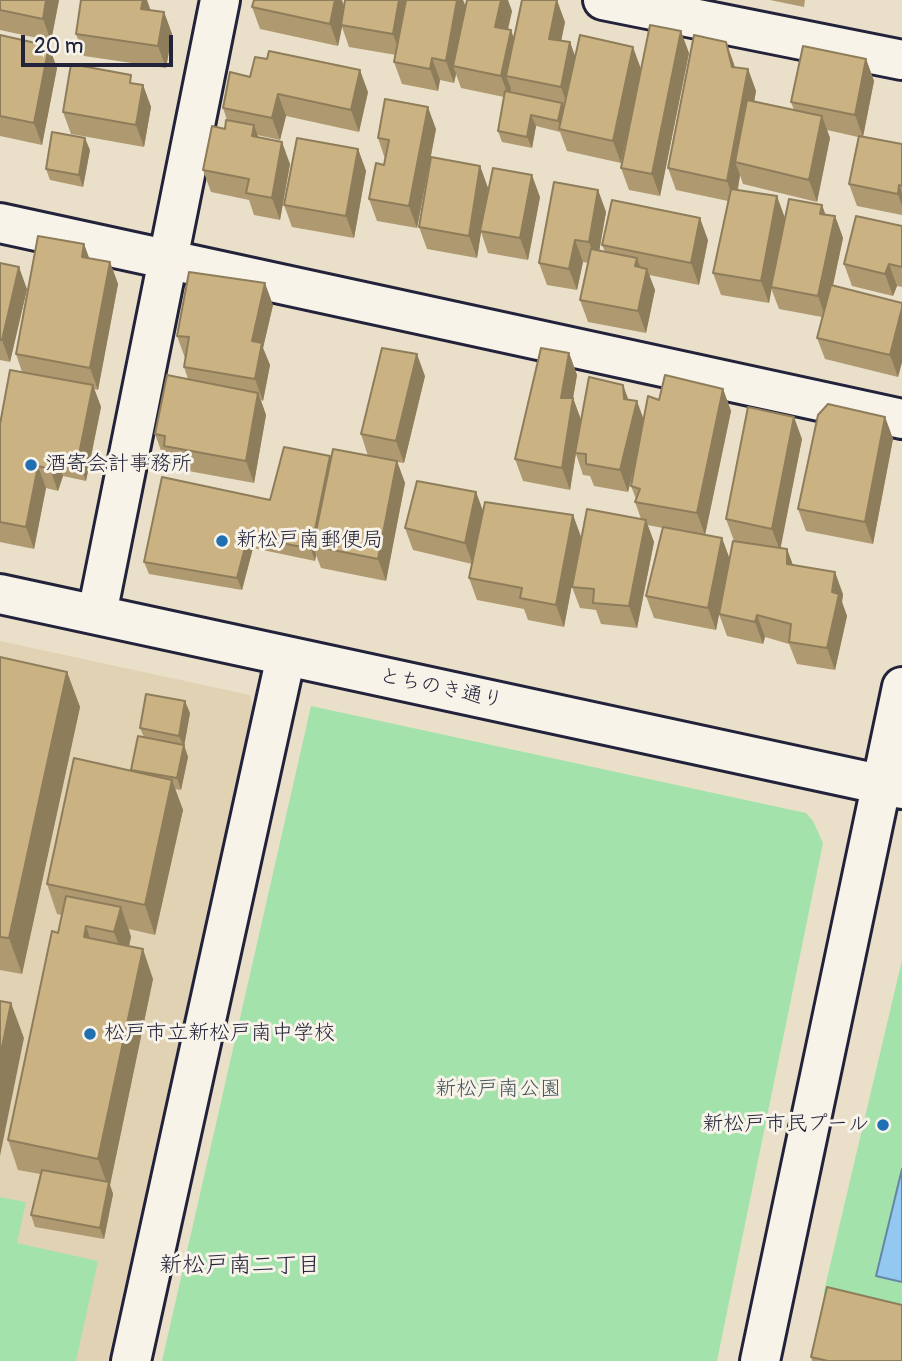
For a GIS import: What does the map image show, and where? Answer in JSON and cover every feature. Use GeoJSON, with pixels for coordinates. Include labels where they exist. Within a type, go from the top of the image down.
{"type":"FeatureCollection","features":[{"type":"Feature","properties":{"kind":"street"},"geometry":{"type":"LineString","coordinates":[[97,614],[220,0]]}},
{"type":"Feature","properties":{"kind":"street"},"geometry":{"type":"LineString","coordinates":[[603,0],[902,60]]}},
{"type":"Feature","properties":{"kind":"street"},"geometry":{"type":"LineString","coordinates":[[0,223],[902,419]]}},
{"type":"Feature","properties":{"kind":"street","name":"とちのき通り"},"geometry":{"type":"LineString","coordinates":[[0,594],[892,786]]}},
{"type":"Feature","properties":{"kind":"street"},"geometry":{"type":"LineString","coordinates":[[131,1361],[286,656]]}},
{"type":"Feature","properties":{"kind":"street"},"geometry":{"type":"LineString","coordinates":[[760,1361],[892,786],[902,687]]}},
{"type":"Feature","properties":{"kind":"shaded area","name":"松戸市立新松戸南中学校"},"geometry":{"type":"Polygon","coordinates":[[[0,641],[250,695],[253,708],[108,1361],[0,1361],[0,641]]]}},
{"type":"Feature","properties":{"kind":"green space","name":"新松戸南公園"},"geometry":{"type":"Polygon","coordinates":[[[311,706],[806,813],[813,821],[823,843],[717,1361],[162,1361],[311,706]]]}},
{"type":"Feature","properties":{"kind":"green space","name":"新松戸市民プール"},"geometry":{"type":"Polygon","coordinates":[[[902,960],[902,1361],[820,1361],[824,1291],[902,960]]]}},
{"type":"Feature","properties":{"kind":"green space"},"geometry":{"type":"Polygon","coordinates":[[[0,1197],[26,1202],[17,1243],[98,1261],[76,1361],[0,1361],[0,1197]]]}},
{"type":"Feature","properties":{"kind":"water"},"geometry":{"type":"Polygon","coordinates":[[[902,1169],[902,1282],[876,1276],[902,1169]]]}},
{"type":"Feature","properties":{"kind":"building"},"geometry":{"type":"Polygon","coordinates":[[[0,0],[46,0],[43,19],[0,10],[0,0]]]}},
{"type":"Feature","properties":{"kind":"building"},"geometry":{"type":"Polygon","coordinates":[[[81,0],[143,0],[141,9],[164,12],[158,46],[76,34],[81,0]]]}},
{"type":"Feature","properties":{"kind":"building"},"geometry":{"type":"Polygon","coordinates":[[[254,0],[335,0],[330,24],[252,7],[254,0]]]}},
{"type":"Feature","properties":{"kind":"building"},"geometry":{"type":"Polygon","coordinates":[[[345,0],[399,0],[393,34],[341,25],[345,0]]]}},
{"type":"Feature","properties":{"kind":"building"},"geometry":{"type":"Polygon","coordinates":[[[406,0],[457,0],[446,61],[432,58],[430,69],[394,62],[406,0]]]}},
{"type":"Feature","properties":{"kind":"building"},"geometry":{"type":"Polygon","coordinates":[[[467,0],[501,0],[495,27],[511,30],[501,76],[453,66],[467,0]]]}},
{"type":"Feature","properties":{"kind":"building"},"geometry":{"type":"Polygon","coordinates":[[[522,0],[557,0],[549,39],[570,42],[561,87],[506,76],[522,0]]]}},
{"type":"Feature","properties":{"kind":"building"},"geometry":{"type":"Polygon","coordinates":[[[650,25],[681,31],[652,174],[621,168],[650,25]]]}},
{"type":"Feature","properties":{"kind":"building"},"geometry":{"type":"Polygon","coordinates":[[[0,35],[49,46],[34,123],[0,116],[0,35]]]}},
{"type":"Feature","properties":{"kind":"building"},"geometry":{"type":"Polygon","coordinates":[[[580,35],[633,47],[613,141],[559,129],[580,35]]]}},
{"type":"Feature","properties":{"kind":"building"},"geometry":{"type":"Polygon","coordinates":[[[694,35],[726,42],[732,67],[748,69],[727,181],[668,168],[694,35]]]}},
{"type":"Feature","properties":{"kind":"building"},"geometry":{"type":"Polygon","coordinates":[[[803,46],[866,59],[855,115],[791,102],[803,46]]]}},
{"type":"Feature","properties":{"kind":"building"},"geometry":{"type":"Polygon","coordinates":[[[269,51],[360,70],[351,110],[278,94],[272,118],[223,108],[230,72],[250,77],[255,57],[267,59],[269,51]]]}},
{"type":"Feature","properties":{"kind":"building"},"geometry":{"type":"Polygon","coordinates":[[[71,64],[131,75],[130,83],[143,85],[136,125],[63,112],[71,64]]]}},
{"type":"Feature","properties":{"kind":"building"},"geometry":{"type":"Polygon","coordinates":[[[505,91],[562,103],[558,121],[531,115],[527,137],[498,131],[505,91]]]}},
{"type":"Feature","properties":{"kind":"building"},"geometry":{"type":"Polygon","coordinates":[[[385,99],[428,107],[409,206],[369,199],[376,163],[384,165],[389,140],[378,138],[385,99]]]}},
{"type":"Feature","properties":{"kind":"building"},"geometry":{"type":"Polygon","coordinates":[[[747,100],[822,116],[809,180],[735,162],[747,100]]]}},
{"type":"Feature","properties":{"kind":"building"},"geometry":{"type":"Polygon","coordinates":[[[226,120],[254,125],[252,136],[282,142],[272,198],[246,193],[249,179],[203,170],[212,126],[225,129],[226,120]]]}},
{"type":"Feature","properties":{"kind":"building"},"geometry":{"type":"Polygon","coordinates":[[[52,132],[85,138],[79,175],[46,169],[52,132]]]}},
{"type":"Feature","properties":{"kind":"building"},"geometry":{"type":"Polygon","coordinates":[[[859,136],[902,144],[902,186],[899,185],[898,194],[849,184],[859,136]]]}},
{"type":"Feature","properties":{"kind":"building"},"geometry":{"type":"Polygon","coordinates":[[[297,138],[358,149],[346,216],[284,205],[297,138]]]}},
{"type":"Feature","properties":{"kind":"building"},"geometry":{"type":"Polygon","coordinates":[[[431,157],[480,166],[469,236],[419,227],[431,157]]]}},
{"type":"Feature","properties":{"kind":"building"},"geometry":{"type":"Polygon","coordinates":[[[493,168],[532,175],[520,238],[480,231],[493,168]]]}},
{"type":"Feature","properties":{"kind":"building"},"geometry":{"type":"Polygon","coordinates":[[[554,182],[598,190],[589,242],[575,240],[569,269],[539,263],[554,182]]]}},
{"type":"Feature","properties":{"kind":"building"},"geometry":{"type":"Polygon","coordinates":[[[731,189],[777,196],[761,281],[713,273],[731,189]]]}},
{"type":"Feature","properties":{"kind":"building"},"geometry":{"type":"Polygon","coordinates":[[[789,199],[822,205],[820,214],[835,216],[818,296],[771,287],[789,199]]]}},
{"type":"Feature","properties":{"kind":"building"},"geometry":{"type":"Polygon","coordinates":[[[612,200],[700,218],[691,263],[602,245],[612,200]]]}},
{"type":"Feature","properties":{"kind":"building"},"geometry":{"type":"Polygon","coordinates":[[[856,216],[902,226],[902,267],[889,264],[885,274],[844,264],[856,216]]]}},
{"type":"Feature","properties":{"kind":"building"},"geometry":{"type":"Polygon","coordinates":[[[38,236],[84,244],[82,257],[110,262],[90,368],[16,354],[38,236]]]}},
{"type":"Feature","properties":{"kind":"building"},"geometry":{"type":"Polygon","coordinates":[[[591,249],[637,258],[635,266],[647,269],[638,311],[580,300],[591,249]]]}},
{"type":"Feature","properties":{"kind":"building"},"geometry":{"type":"Polygon","coordinates":[[[0,263],[19,267],[2,340],[0,340],[0,263]]]}},
{"type":"Feature","properties":{"kind":"building"},"geometry":{"type":"Polygon","coordinates":[[[189,272],[265,283],[252,341],[262,343],[255,379],[184,367],[189,337],[177,336],[189,272]]]}},
{"type":"Feature","properties":{"kind":"building"},"geometry":{"type":"Polygon","coordinates":[[[831,285],[902,303],[890,355],[817,338],[831,285]]]}},
{"type":"Feature","properties":{"kind":"building"},"geometry":{"type":"Polygon","coordinates":[[[382,348],[417,354],[396,441],[361,434],[382,348]]]}},
{"type":"Feature","properties":{"kind":"building"},"geometry":{"type":"Polygon","coordinates":[[[541,348],[569,353],[561,398],[573,398],[562,468],[515,459],[541,348]]]}},
{"type":"Feature","properties":{"kind":"building"},"geometry":{"type":"Polygon","coordinates":[[[10,370],[93,385],[78,459],[55,454],[50,469],[38,466],[26,527],[0,522],[0,424],[10,370]]]}},
{"type":"Feature","properties":{"kind":"building"},"geometry":{"type":"Polygon","coordinates":[[[167,375],[258,393],[246,461],[164,446],[165,436],[155,434],[167,375]]]}},
{"type":"Feature","properties":{"kind":"building"},"geometry":{"type":"Polygon","coordinates":[[[665,375],[723,389],[697,513],[635,502],[640,489],[631,486],[648,396],[659,400],[665,375]]]}},
{"type":"Feature","properties":{"kind":"building"},"geometry":{"type":"Polygon","coordinates":[[[589,377],[623,385],[624,399],[637,401],[620,470],[586,464],[586,454],[575,453],[589,377]]]}},
{"type":"Feature","properties":{"kind":"building"},"geometry":{"type":"Polygon","coordinates":[[[828,404],[885,417],[865,522],[798,509],[818,415],[828,404]]]}},
{"type":"Feature","properties":{"kind":"building"},"geometry":{"type":"Polygon","coordinates":[[[748,407],[794,417],[772,529],[726,519],[748,407]]]}},
{"type":"Feature","properties":{"kind":"building"},"geometry":{"type":"Polygon","coordinates":[[[284,447],[330,456],[311,549],[248,536],[237,578],[144,562],[162,477],[270,500],[284,447]]]}},
{"type":"Feature","properties":{"kind":"building"},"geometry":{"type":"Polygon","coordinates":[[[333,449],[397,461],[378,559],[313,546],[333,449]]]}},
{"type":"Feature","properties":{"kind":"building"},"geometry":{"type":"Polygon","coordinates":[[[417,481],[476,492],[465,543],[405,528],[417,481]]]}},
{"type":"Feature","properties":{"kind":"building"},"geometry":{"type":"Polygon","coordinates":[[[485,502],[573,515],[556,605],[520,598],[522,588],[469,578],[485,502]]]}},
{"type":"Feature","properties":{"kind":"building"},"geometry":{"type":"Polygon","coordinates":[[[587,509],[646,520],[629,606],[593,603],[594,589],[572,587],[587,509]]]}},
{"type":"Feature","properties":{"kind":"building"},"geometry":{"type":"Polygon","coordinates":[[[663,527],[722,538],[708,608],[646,596],[663,527]]]}},
{"type":"Feature","properties":{"kind":"building"},"geometry":{"type":"Polygon","coordinates":[[[733,541],[787,549],[787,564],[835,572],[832,592],[839,594],[827,648],[789,642],[791,624],[757,615],[755,622],[719,614],[733,541]]]}},
{"type":"Feature","properties":{"kind":"building"},"geometry":{"type":"Polygon","coordinates":[[[0,657],[67,672],[9,938],[0,937],[0,657]]]}},
{"type":"Feature","properties":{"kind":"building"},"geometry":{"type":"Polygon","coordinates":[[[146,694],[185,701],[179,736],[140,728],[146,694]]]}},
{"type":"Feature","properties":{"kind":"building"},"geometry":{"type":"Polygon","coordinates":[[[138,736],[184,745],[177,778],[131,770],[138,736]]]}},
{"type":"Feature","properties":{"kind":"building"},"geometry":{"type":"Polygon","coordinates":[[[74,758],[172,780],[145,905],[47,884],[74,758]]]}},
{"type":"Feature","properties":{"kind":"building"},"geometry":{"type":"Polygon","coordinates":[[[66,896],[121,907],[114,932],[86,926],[84,937],[143,949],[98,1159],[8,1140],[52,931],[58,933],[66,896]]]}},
{"type":"Feature","properties":{"kind":"building"},"geometry":{"type":"Polygon","coordinates":[[[0,1001],[11,1003],[0,1057],[0,1001]]]}},
{"type":"Feature","properties":{"kind":"building"},"geometry":{"type":"Polygon","coordinates":[[[42,1170],[109,1182],[100,1228],[31,1215],[42,1170]]]}},
{"type":"Feature","properties":{"kind":"building"},"geometry":{"type":"Polygon","coordinates":[[[827,1287],[902,1305],[902,1361],[828,1361],[811,1357],[827,1287]]]}},
{"type":"Feature","properties":{"kind":"place","name":"酒寄会計事務所"},"geometry":{"type":"Point","coordinates":[31,465]}},
{"type":"Feature","properties":{"kind":"place","name":"新松戸南郵便局"},"geometry":{"type":"Point","coordinates":[222,541]}},
{"type":"Feature","properties":{"kind":"place","name":"松戸市立新松戸南中学校"},"geometry":{"type":"Point","coordinates":[90,1034]}},
{"type":"Feature","properties":{"kind":"place","name":"新松戸市民プール"},"geometry":{"type":"Point","coordinates":[883,1125]}},
{"type":"Feature","properties":{"kind":"district","name":"新松戸南二丁目"},"geometry":{"type":"Point","coordinates":[240,1266]}}]}
